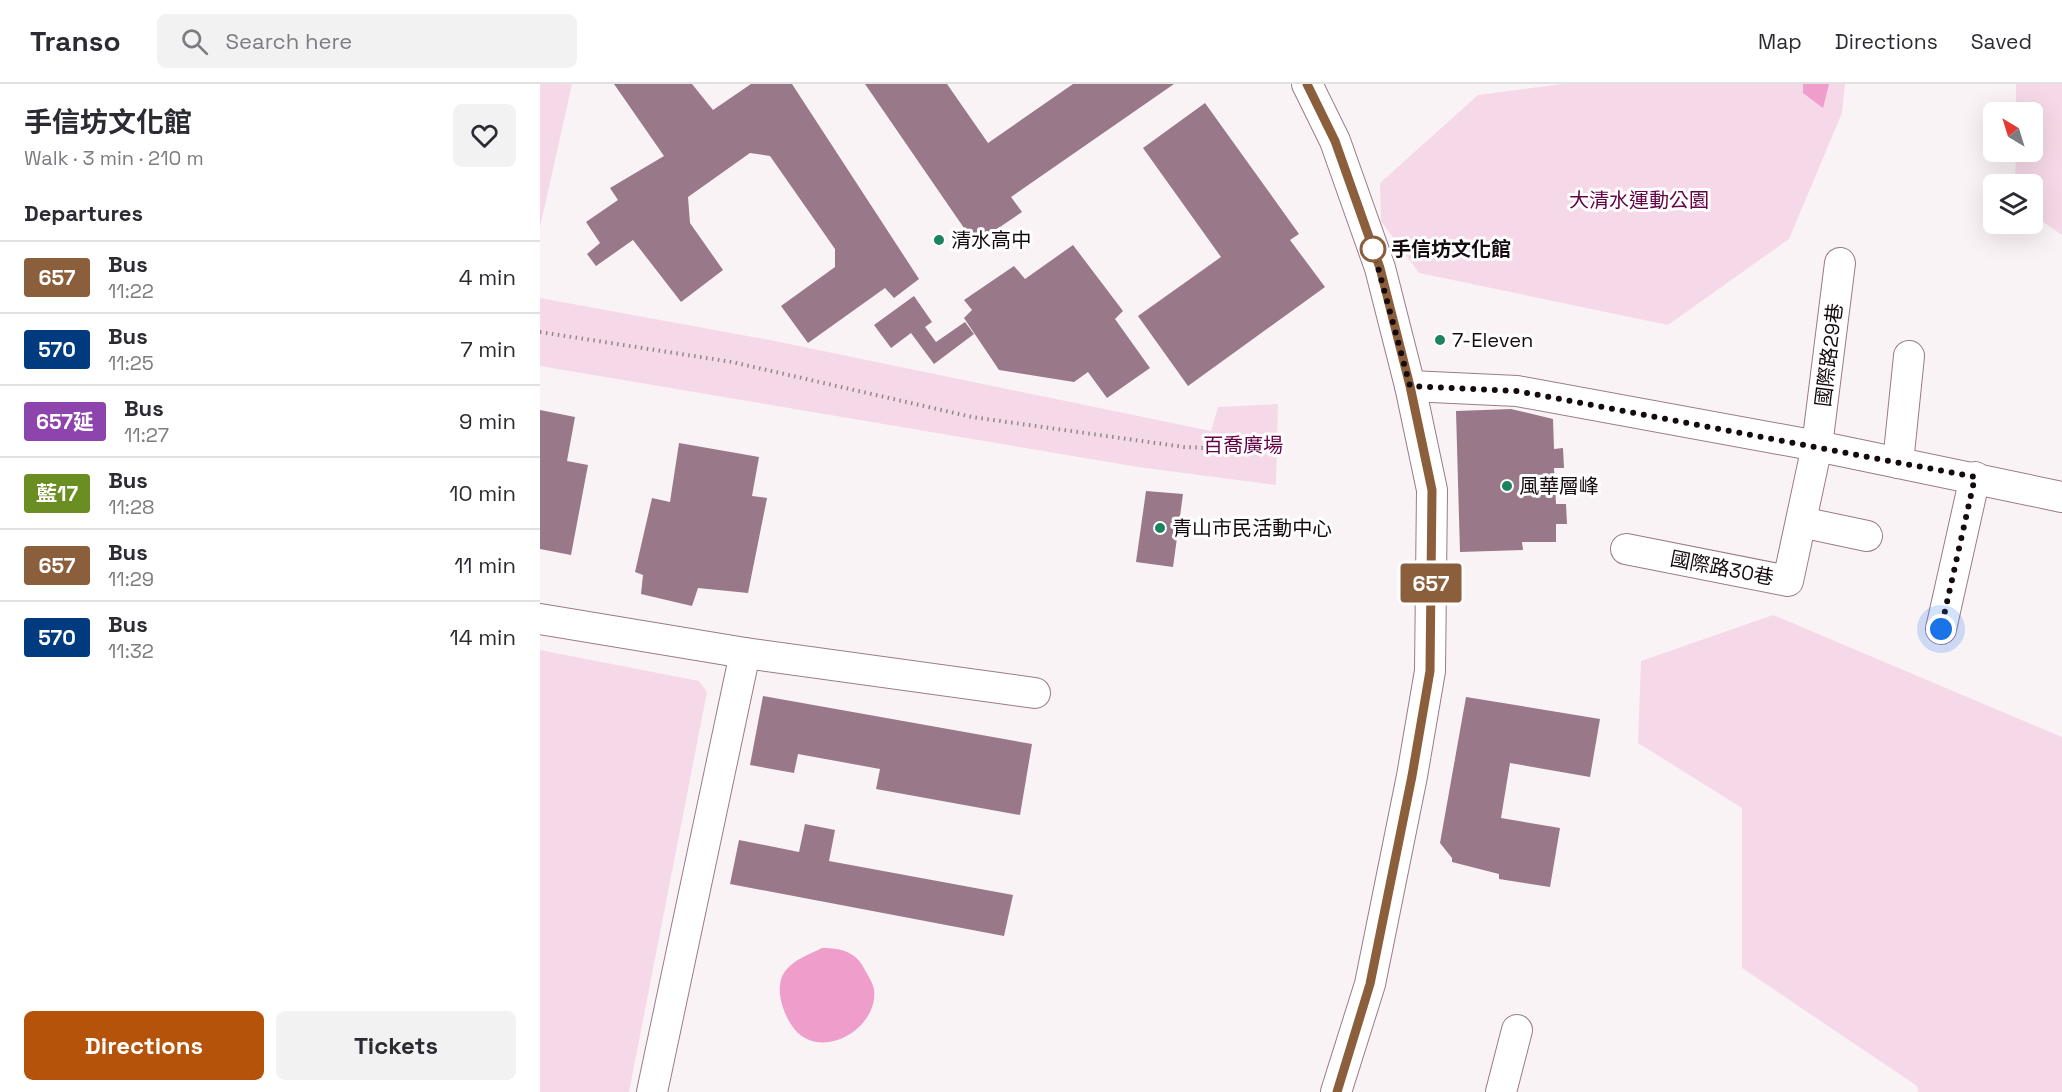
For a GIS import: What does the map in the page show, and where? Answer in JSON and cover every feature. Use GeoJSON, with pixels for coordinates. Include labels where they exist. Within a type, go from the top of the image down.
{"type":"FeatureCollection","features":[{"type":"Feature","properties":{"kind":"street"},"geometry":{"type":"LineString","coordinates":[[1307,84],[1335,141],[1380,268],[1410,386],[1432,490],[1430,671],[1412,776],[1370,984],[1336,1092]]}},
{"type":"Feature","properties":{"kind":"street","name":"國際路29巷"},"geometry":{"type":"LineString","coordinates":[[1817,446],[1840,263]]}},
{"type":"Feature","properties":{"kind":"street"},"geometry":{"type":"LineString","coordinates":[[1898,463],[1909,356]]}},
{"type":"Feature","properties":{"kind":"street"},"geometry":{"type":"LineString","coordinates":[[1410,386],[1517,391],[1817,446],[1975,477],[2062,497]]}},
{"type":"Feature","properties":{"kind":"street","name":"國際路30巷"},"geometry":{"type":"LineString","coordinates":[[1626,549],[1788,581],[1817,446]]}},
{"type":"Feature","properties":{"kind":"street"},"geometry":{"type":"LineString","coordinates":[[1941,629],[1975,477]]}},
{"type":"Feature","properties":{"kind":"street"},"geometry":{"type":"LineString","coordinates":[[1801,522],[1867,536]]}},
{"type":"Feature","properties":{"kind":"street"},"geometry":{"type":"LineString","coordinates":[[540,619],[745,653],[1035,693]]}},
{"type":"Feature","properties":{"kind":"street"},"geometry":{"type":"LineString","coordinates":[[652,1092],[745,653]]}},
{"type":"Feature","properties":{"kind":"street"},"geometry":{"type":"LineString","coordinates":[[1501,1092],[1517,1030]]}},
{"type":"Feature","properties":{"kind":"path"},"geometry":{"type":"LineString","coordinates":[[540,332],[732,362],[972,417],[1184,447],[1248,450]]}},
{"type":"Feature","properties":{"kind":"green space"},"geometry":{"type":"Polygon","coordinates":[[[540,84],[572,84],[540,227],[540,84]]]}},
{"type":"Feature","properties":{"kind":"green space","name":"大清水運動公園"},"geometry":{"type":"Polygon","coordinates":[[[1562,84],[1845,84],[1842,113],[1789,239],[1668,325],[1419,273],[1381,221],[1380,183],[1478,95],[1562,84]]]}},
{"type":"Feature","properties":{"kind":"green space"},"geometry":{"type":"Polygon","coordinates":[[[2016,84],[2062,84],[2062,235],[2043,222],[2043,174],[2015,174],[2016,162],[2043,162],[2043,102],[2016,102],[2016,84]]]}},
{"type":"Feature","properties":{"kind":"green space","name":"百喬廣場"},"geometry":{"type":"Polygon","coordinates":[[[540,298],[770,340],[1211,431],[1218,407],[1278,404],[1276,485],[1138,467],[540,366],[540,298]]]}},
{"type":"Feature","properties":{"kind":"green space"},"geometry":{"type":"Polygon","coordinates":[[[1773,615],[2062,737],[2062,1092],[1918,1092],[1917,1086],[1742,968],[1742,808],[1638,743],[1641,661],[1773,615]]]}},
{"type":"Feature","properties":{"kind":"green space"},"geometry":{"type":"Polygon","coordinates":[[[540,650],[699,681],[707,692],[629,1092],[540,1092],[540,650]]]}},
{"type":"Feature","properties":{"kind":"shaded area"},"geometry":{"type":"Polygon","coordinates":[[[1803,84],[1829,84],[1823,108],[1803,93],[1803,84]]]}},
{"type":"Feature","properties":{"kind":"shaded area"},"geometry":{"type":"Polygon","coordinates":[[[822,948],[848,952],[862,965],[874,989],[873,1003],[868,1016],[860,1026],[836,1041],[810,1040],[798,1033],[788,1020],[780,994],[782,977],[786,970],[798,960],[822,948]]]}},
{"type":"Feature","properties":{"kind":"building"},"geometry":{"type":"Polygon","coordinates":[[[614,84],[692,84],[713,110],[751,84],[792,84],[919,279],[894,298],[885,288],[808,343],[781,306],[835,267],[835,249],[770,156],[750,153],[688,197],[690,223],[723,270],[681,302],[633,240],[596,266],[587,254],[600,243],[586,222],[618,200],[610,188],[664,156],[614,84]]]}},
{"type":"Feature","properties":{"kind":"building"},"geometry":{"type":"Polygon","coordinates":[[[865,84],[947,84],[988,143],[1073,84],[1174,84],[1011,197],[1022,212],[975,244],[865,84]]]}},
{"type":"Feature","properties":{"kind":"building"},"geometry":{"type":"Polygon","coordinates":[[[1205,103],[1299,234],[1290,240],[1325,287],[1188,386],[1138,316],[1221,257],[1143,148],[1205,103]]]}},
{"type":"Feature","properties":{"kind":"building"},"geometry":{"type":"Polygon","coordinates":[[[1073,245],[1123,311],[1115,319],[1150,368],[1107,398],[1088,372],[1074,382],[999,370],[964,318],[972,310],[964,300],[1014,266],[1025,279],[1073,245]]]}},
{"type":"Feature","properties":{"kind":"building"},"geometry":{"type":"Polygon","coordinates":[[[914,296],[932,322],[925,327],[936,342],[965,322],[974,334],[934,364],[911,333],[891,348],[874,325],[914,296]]]}},
{"type":"Feature","properties":{"kind":"building","name":"風華層峰"},"geometry":{"type":"Polygon","coordinates":[[[1511,409],[1553,419],[1554,449],[1563,448],[1564,468],[1554,468],[1556,504],[1566,504],[1567,524],[1556,524],[1556,542],[1522,542],[1523,550],[1460,552],[1456,411],[1511,409]]]}},
{"type":"Feature","properties":{"kind":"building"},"geometry":{"type":"Polygon","coordinates":[[[540,410],[575,417],[567,461],[588,465],[571,555],[540,549],[540,410]]]}},
{"type":"Feature","properties":{"kind":"building"},"geometry":{"type":"Polygon","coordinates":[[[679,443],[759,457],[752,496],[767,498],[748,593],[698,588],[692,606],[641,594],[643,575],[635,572],[652,498],[670,502],[679,443]]]}},
{"type":"Feature","properties":{"kind":"building","name":"青山市民活動中心"},"geometry":{"type":"Polygon","coordinates":[[[1146,491],[1183,494],[1173,567],[1136,562],[1146,491]]]}},
{"type":"Feature","properties":{"kind":"building"},"geometry":{"type":"Polygon","coordinates":[[[763,696],[1032,744],[1020,815],[876,789],[880,769],[798,754],[794,773],[750,765],[763,696]]]}},
{"type":"Feature","properties":{"kind":"building"},"geometry":{"type":"Polygon","coordinates":[[[1466,697],[1600,719],[1590,777],[1510,763],[1501,818],[1560,828],[1550,887],[1499,879],[1499,874],[1452,862],[1452,858],[1440,843],[1466,697]]]}},
{"type":"Feature","properties":{"kind":"building"},"geometry":{"type":"Polygon","coordinates":[[[805,824],[835,830],[829,861],[1013,895],[1004,936],[730,884],[739,840],[799,852],[805,824]]]}},
{"type":"Feature","properties":{"kind":"bus line","name":"657"},"geometry":{"type":"LineString","coordinates":[[1307,84],[1335,141],[1380,268],[1410,386],[1432,490],[1430,671],[1412,776],[1370,984],[1337,1092]]}},
{"type":"Feature","properties":{"kind":"place","name":"清水高中"},"geometry":{"type":"Point","coordinates":[939,240]}},
{"type":"Feature","properties":{"kind":"place","name":"手信坊文化館"},"geometry":{"type":"Point","coordinates":[1373,249]}},
{"type":"Feature","properties":{"kind":"place","name":"7-Eleven"},"geometry":{"type":"Point","coordinates":[1440,340]}},
{"type":"Feature","properties":{"kind":"place","name":"風華層峰"},"geometry":{"type":"Point","coordinates":[1507,486]}},
{"type":"Feature","properties":{"kind":"place","name":"青山市民活動中心"},"geometry":{"type":"Point","coordinates":[1160,528]}},
{"type":"Feature","properties":{"kind":"route"},"geometry":{"type":"LineString","coordinates":[[1373,249],[1372,247],[1380,268],[1410,386],[1517,391],[1975,477],[1941,629]]}}]}
